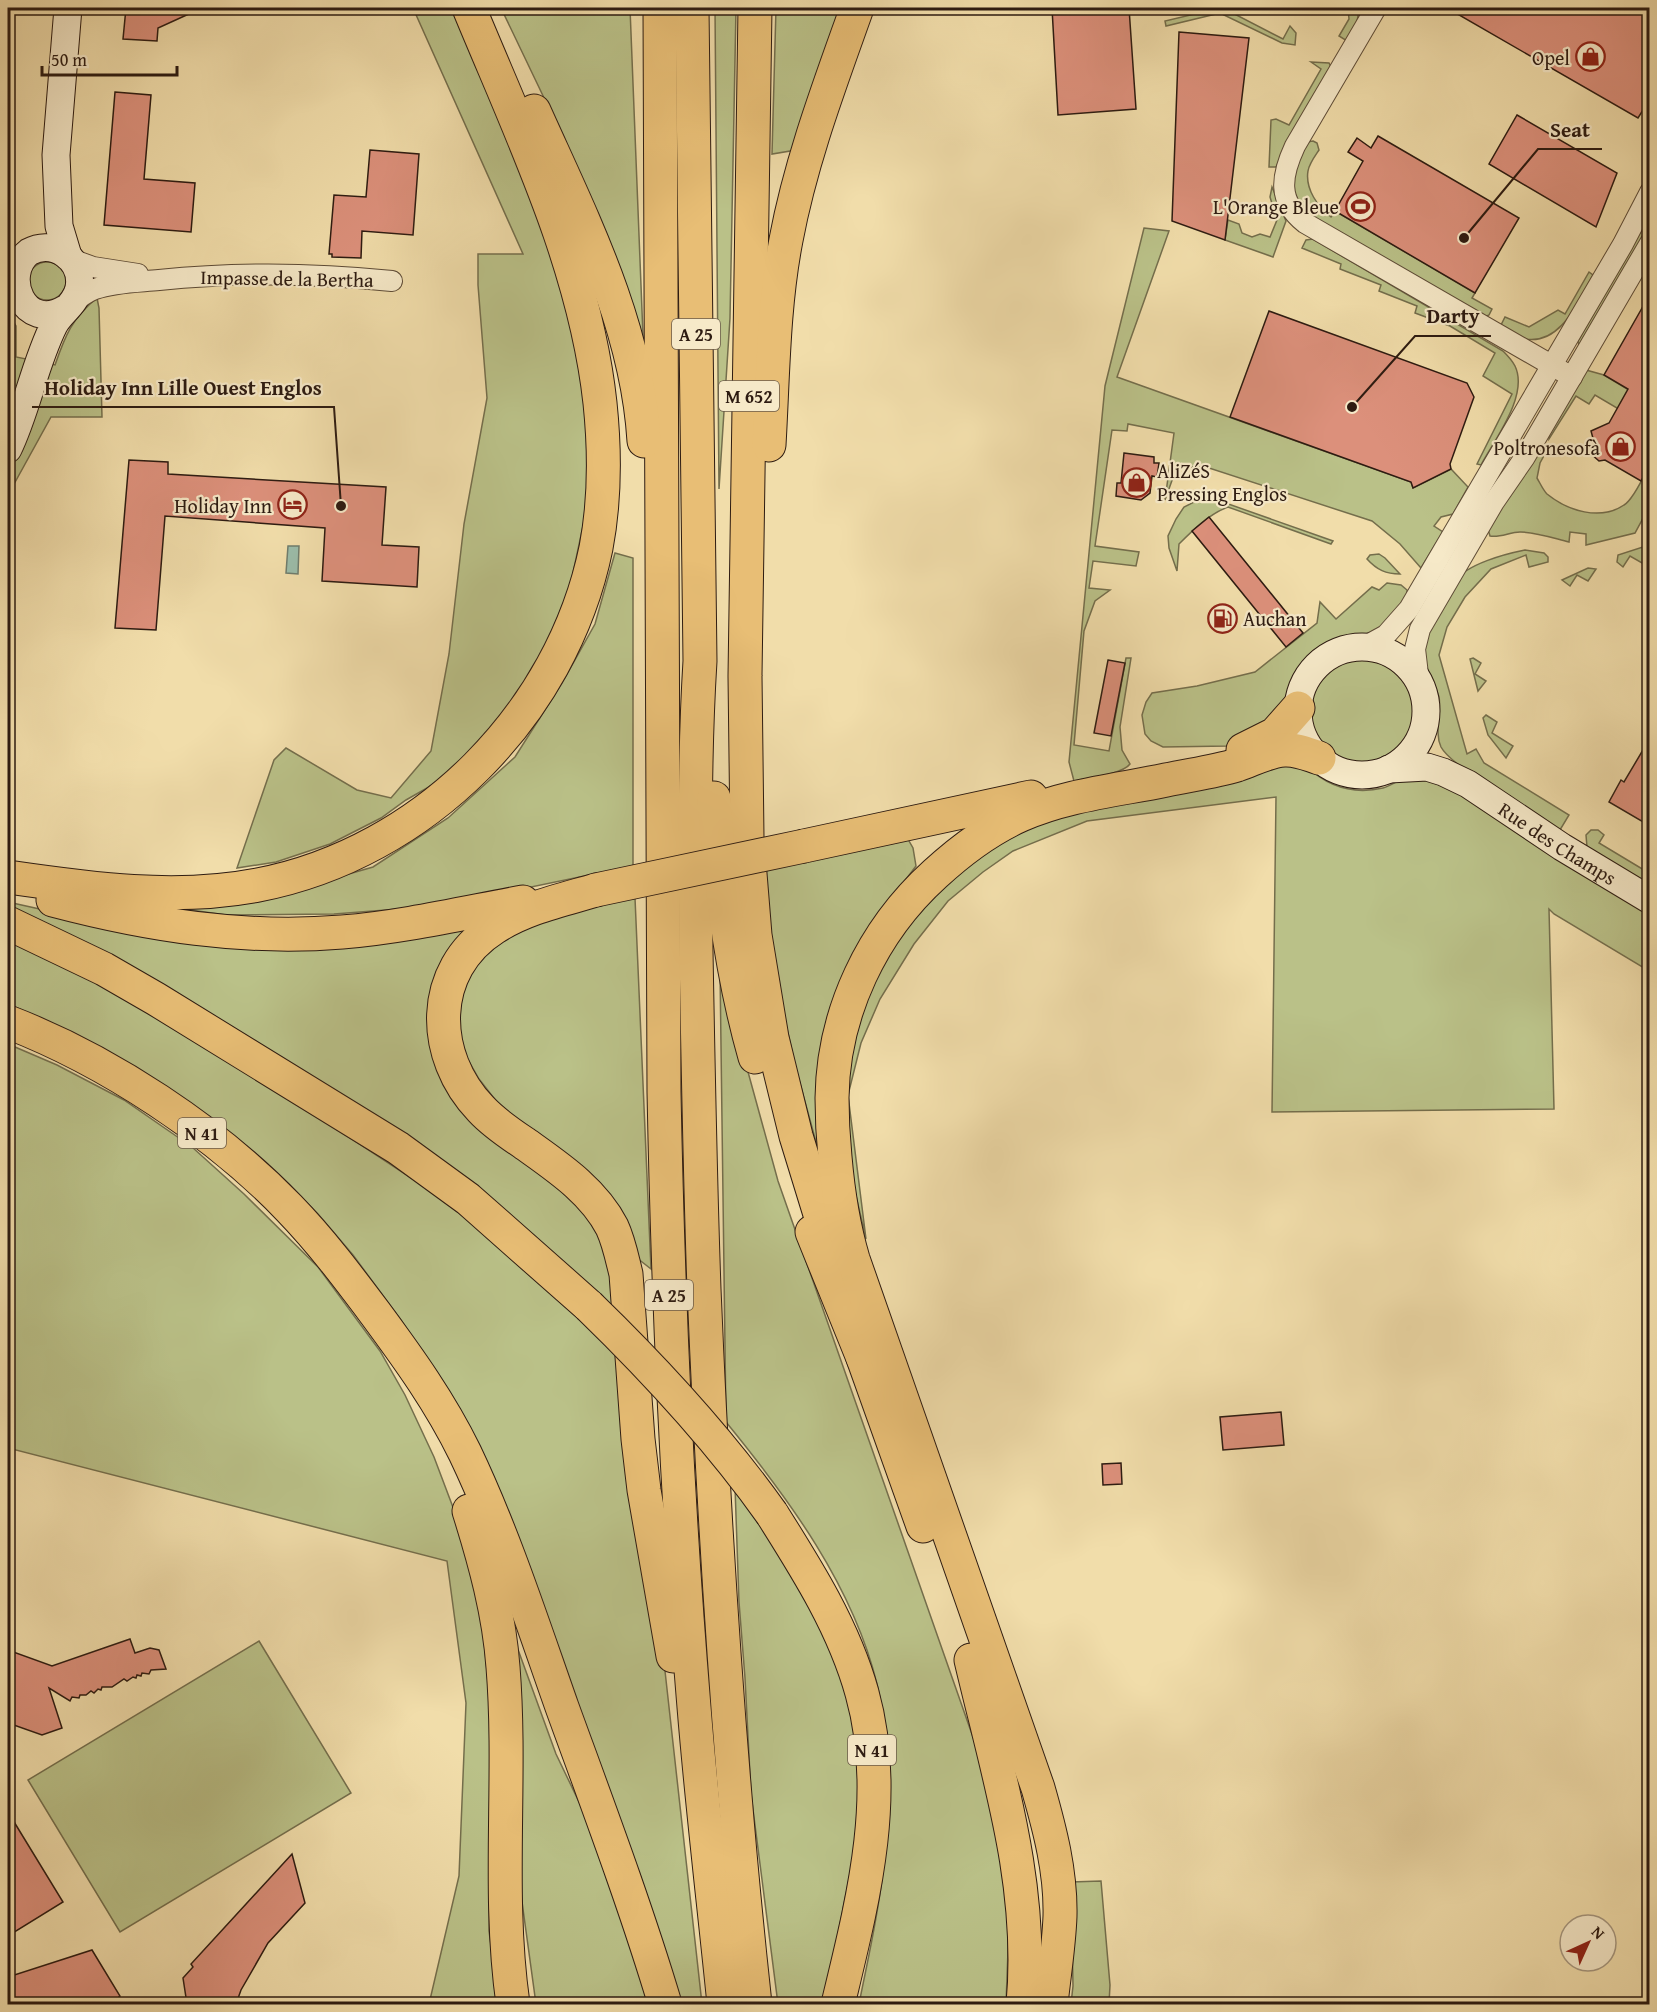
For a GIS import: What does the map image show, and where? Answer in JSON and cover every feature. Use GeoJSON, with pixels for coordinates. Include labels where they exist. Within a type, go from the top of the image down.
{"type":"FeatureCollection","features":[{"type":"Feature","properties":{"kind":"highway"},"geometry":{"type":"LineString","coordinates":[[8,877],[103,889],[199,892],[260,884],[332,864],[356,854],[413,821],[466,778],[511,728],[553,663],[578,608],[596,548],[602,500],[603,463],[598,392],[590,339],[562,239],[469,8]]}},
{"type":"Feature","properties":{"kind":"highway"},"geometry":{"type":"LineString","coordinates":[[488,8],[601,264],[622,327],[634,373],[644,449],[651,796],[664,859]]}},
{"type":"Feature","properties":{"kind":"highway","name":"A 25"},"geometry":{"type":"LineString","coordinates":[[660,8],[664,1104],[668,1256],[694,1707],[724,2004]]}},
{"type":"Feature","properties":{"kind":"highway","name":"A 25"},"geometry":{"type":"LineString","coordinates":[[692,8],[700,661],[694,816],[698,1124],[707,1371],[722,1645],[755,2004]]}},
{"type":"Feature","properties":{"kind":"highway","name":"M 652"},"geometry":{"type":"LineString","coordinates":[[755,8],[745,676],[748,847],[755,935],[774,1047],[801,1155],[863,1358]]}},
{"type":"Feature","properties":{"kind":"highway"},"geometry":{"type":"LineString","coordinates":[[745,676],[760,593],[775,335],[782,265],[805,161],[857,8]]}},
{"type":"Feature","properties":{"kind":"highway"},"geometry":{"type":"LineString","coordinates":[[700,661],[710,695],[715,807],[725,914],[733,962],[772,1120],[792,1182],[863,1358],[1019,1788],[1039,1860],[1056,1950]]}},
{"type":"Feature","properties":{"kind":"highway"},"geometry":{"type":"LineString","coordinates":[[8,888],[88,909],[200,930],[278,934],[342,932],[388,927],[596,890],[1242,750],[1275,734],[1298,708]]}},
{"type":"Feature","properties":{"kind":"highway"},"geometry":{"type":"LineString","coordinates":[[1051,2004],[1060,1919],[1059,1886],[1053,1842],[1041,1799],[853,1259],[843,1221],[839,1198],[832,1098],[840,1034],[862,971],[896,915],[947,863],[976,841],[1007,822],[1058,802],[1234,765],[1277,751],[1293,750],[1319,758]]}},
{"type":"Feature","properties":{"kind":"highway"},"geometry":{"type":"LineString","coordinates":[[596,890],[531,910],[493,928],[480,939],[455,971],[448,988],[443,1031],[445,1049],[464,1089],[482,1111],[561,1170],[585,1191],[611,1226],[620,1248],[626,1274],[644,1490],[676,1674],[698,1870],[718,2004]]}},
{"type":"Feature","properties":{"kind":"highway","name":"N 41"},"geometry":{"type":"LineString","coordinates":[[8,924],[132,985],[235,1046],[389,1142],[437,1175],[475,1204],[635,1350],[729,1455],[772,1515],[815,1584],[839,1630],[862,1694],[870,1730],[874,1788],[870,1850],[857,1925],[838,2004]]}},
{"type":"Feature","properties":{"kind":"highway","name":"N 41"},"geometry":{"type":"LineString","coordinates":[[8,1022],[87,1059],[192,1125],[277,1196],[321,1244],[359,1293]]}},
{"type":"Feature","properties":{"kind":"highway"},"geometry":{"type":"LineString","coordinates":[[359,1293],[410,1381],[448,1456],[474,1526],[493,1595],[504,1687],[505,1901],[513,2004]]}},
{"type":"Feature","properties":{"kind":"highway"},"geometry":{"type":"LineString","coordinates":[[359,1293],[427,1384],[465,1452],[492,1515],[632,1900],[665,2004]]}},
{"type":"Feature","properties":{"kind":"highway"},"geometry":{"type":"LineString","coordinates":[[971,1660],[1019,1865],[1026,1945],[1023,2004]]}},
{"type":"Feature","properties":{"kind":"street"},"geometry":{"type":"LineString","coordinates":[[8,449],[54,326],[78,292],[80,279],[78,270],[69,257],[59,226],[57,155],[68,8]]}},
{"type":"Feature","properties":{"kind":"street"},"geometry":{"type":"LineString","coordinates":[[1376,8],[1288,160],[1284,184],[1286,198],[1291,209],[1305,223],[1572,377]]}},
{"type":"Feature","properties":{"kind":"street"},"geometry":{"type":"LineString","coordinates":[[29,392],[33,337],[12,283],[17,263],[37,238],[57,155]]}},
{"type":"Feature","properties":{"kind":"street"},"geometry":{"type":"LineString","coordinates":[[1364,647],[1386,635],[1409,609],[1646,205],[1650,192]]}},
{"type":"Feature","properties":{"kind":"street"},"geometry":{"type":"LineString","coordinates":[[1419,683],[1400,659],[1383,650],[1364,647],[1340,650],[1318,663],[1304,684],[1298,708],[1298,720],[1304,738],[1319,758],[1335,769],[1353,774],[1371,774],[1389,769],[1413,749],[1422,732],[1425,720],[1425,701],[1419,683],[1415,649],[1420,630],[1494,502],[1525,457],[1650,243]]}},
{"type":"Feature","properties":{"kind":"street"},"geometry":{"type":"LineString","coordinates":[[17,263],[45,248],[57,250],[69,257]]}},
{"type":"Feature","properties":{"kind":"street","name":"Impasse de la Bertha"},"geometry":{"type":"LineString","coordinates":[[69,257],[86,266],[112,271],[182,277]]}},
{"type":"Feature","properties":{"kind":"street","name":"Impasse de la Bertha"},"geometry":{"type":"LineString","coordinates":[[69,307],[88,292],[111,285],[182,277],[315,275],[392,280]]}},
{"type":"Feature","properties":{"kind":"street"},"geometry":{"type":"LineString","coordinates":[[18,302],[44,315],[58,314],[69,307]]}},
{"type":"Feature","properties":{"kind":"street","name":"Rue des Champs"},"geometry":{"type":"LineString","coordinates":[[1425,720],[1437,752],[1468,784]]}},
{"type":"Feature","properties":{"kind":"street","name":"Rue des Champs"},"geometry":{"type":"LineString","coordinates":[[1389,769],[1429,768],[1468,784],[1562,847],[1650,900]]}},
{"type":"Feature","properties":{"kind":"green space"},"geometry":{"type":"Polygon","coordinates":[[[413,8],[452,8],[499,112],[552,255],[588,392],[587,507],[570,587],[529,687],[450,775],[406,800],[381,818],[330,844],[276,862],[237,868],[274,760],[286,748],[357,790],[391,798],[431,751],[449,654],[464,524],[487,398],[478,285],[478,254],[523,254],[413,8]]]}},
{"type":"Feature","properties":{"kind":"green space"},"geometry":{"type":"Polygon","coordinates":[[[501,8],[630,8],[644,361],[579,171],[501,8]]]}},
{"type":"Feature","properties":{"kind":"green space"},"geometry":{"type":"Polygon","coordinates":[[[715,8],[736,8],[730,318],[719,489],[715,8]]]}},
{"type":"Feature","properties":{"kind":"green space"},"geometry":{"type":"Polygon","coordinates":[[[776,8],[846,8],[796,150],[772,154],[776,8]]]}},
{"type":"Feature","properties":{"kind":"green space"},"geometry":{"type":"Polygon","coordinates":[[[1197,8],[1201,8],[1203,12],[1223,8],[1283,39],[1290,26],[1296,33],[1295,45],[1282,43],[1222,14],[1166,26],[1165,21],[1199,13],[1197,8]]]}},
{"type":"Feature","properties":{"kind":"green space"},"geometry":{"type":"Polygon","coordinates":[[[1348,8],[1358,8],[1358,17],[1347,41],[1339,36],[1349,19],[1348,8]]]}},
{"type":"Feature","properties":{"kind":"green space"},"geometry":{"type":"Polygon","coordinates":[[[1311,62],[1329,63],[1332,69],[1276,167],[1269,167],[1271,120],[1276,119],[1289,125],[1321,69],[1311,62]]]}},
{"type":"Feature","properties":{"kind":"green space"},"geometry":{"type":"Polygon","coordinates":[[[1307,142],[1317,143],[1319,150],[1309,168],[1308,184],[1317,203],[1326,213],[1331,217],[1335,211],[1475,293],[1472,298],[1492,309],[1489,315],[1483,318],[1313,218],[1297,199],[1293,182],[1297,163],[1307,142]]]}},
{"type":"Feature","properties":{"kind":"green space"},"geometry":{"type":"Polygon","coordinates":[[[1272,187],[1286,221],[1273,257],[1225,240],[1228,220],[1239,224],[1242,233],[1252,237],[1260,234],[1270,237],[1277,220],[1270,197],[1272,187]]]}},
{"type":"Feature","properties":{"kind":"green space"},"geometry":{"type":"Polygon","coordinates":[[[1649,217],[1649,234],[1582,347],[1579,346],[1578,341],[1649,217]]]}},
{"type":"Feature","properties":{"kind":"green space"},"geometry":{"type":"Polygon","coordinates":[[[1144,228],[1169,231],[1117,377],[1411,482],[1413,488],[1451,469],[1468,487],[1453,514],[1441,517],[1434,526],[1443,532],[1421,568],[1400,544],[1372,521],[1203,466],[1182,468],[1175,472],[1165,500],[1174,433],[1128,424],[1127,431],[1112,430],[1095,546],[1139,552],[1136,566],[1093,561],[1089,588],[1110,590],[1095,601],[1084,631],[1074,745],[1109,751],[1126,658],[1131,658],[1120,727],[1122,750],[1130,764],[1113,773],[1074,781],[1069,762],[1105,386],[1144,228]]]}},
{"type":"Feature","properties":{"kind":"green space"},"geometry":{"type":"Polygon","coordinates":[[[1313,239],[1503,351],[1511,360],[1518,378],[1518,390],[1502,430],[1481,465],[1477,464],[1512,394],[1483,376],[1495,353],[1450,326],[1415,313],[1417,306],[1379,291],[1381,285],[1340,269],[1341,264],[1302,248],[1306,240],[1313,239]]]}},
{"type":"Feature","properties":{"kind":"green space"},"geometry":{"type":"Polygon","coordinates":[[[47,262],[61,267],[66,281],[61,295],[47,300],[33,295],[28,281],[33,267],[47,262]]]}},
{"type":"Feature","properties":{"kind":"green space"},"geometry":{"type":"Polygon","coordinates":[[[1589,272],[1593,275],[1574,309],[1557,329],[1547,336],[1535,339],[1521,338],[1501,325],[1505,317],[1529,327],[1558,310],[1565,314],[1589,272]]]}},
{"type":"Feature","properties":{"kind":"green space"},"geometry":{"type":"Polygon","coordinates":[[[97,298],[102,417],[51,417],[8,495],[8,313],[16,326],[16,357],[55,365],[75,320],[97,298]]]}},
{"type":"Feature","properties":{"kind":"green space"},"geometry":{"type":"Polygon","coordinates":[[[1586,370],[1604,375],[1649,402],[1649,427],[1595,395],[1589,404],[1576,396],[1549,439],[1549,430],[1586,370]]]}},
{"type":"Feature","properties":{"kind":"green space"},"geometry":{"type":"Polygon","coordinates":[[[1542,451],[1546,452],[1540,463],[1537,478],[1544,491],[1555,500],[1584,512],[1605,512],[1624,505],[1635,493],[1649,466],[1649,507],[1635,533],[1586,545],[1586,534],[1570,532],[1569,542],[1526,532],[1490,536],[1488,529],[1533,459],[1542,451]]]}},
{"type":"Feature","properties":{"kind":"green space"},"geometry":{"type":"Polygon","coordinates":[[[1200,499],[1220,501],[1333,541],[1331,544],[1228,507],[1208,518],[1179,544],[1177,571],[1169,548],[1168,536],[1184,507],[1200,499]]]}},
{"type":"Feature","properties":{"kind":"green space"},"geometry":{"type":"Polygon","coordinates":[[[1649,545],[1649,567],[1630,556],[1623,567],[1617,562],[1618,555],[1649,545]]]}},
{"type":"Feature","properties":{"kind":"green space"},"geometry":{"type":"Polygon","coordinates":[[[1525,550],[1544,553],[1548,557],[1548,562],[1529,567],[1526,555],[1491,569],[1465,597],[1447,627],[1439,655],[1467,754],[1476,749],[1484,763],[1569,815],[1560,830],[1477,779],[1448,756],[1441,747],[1438,735],[1439,697],[1426,668],[1422,650],[1427,630],[1450,589],[1461,575],[1487,561],[1525,550]]]}},
{"type":"Feature","properties":{"kind":"green space"},"geometry":{"type":"Polygon","coordinates":[[[615,553],[633,558],[633,866],[438,906],[334,914],[226,915],[184,909],[307,886],[373,867],[448,818],[515,757],[562,683],[595,624],[615,553]]]}},
{"type":"Feature","properties":{"kind":"green space"},"geometry":{"type":"Polygon","coordinates":[[[1379,554],[1400,574],[1382,571],[1367,559],[1370,555],[1379,554]]]}},
{"type":"Feature","properties":{"kind":"green space"},"geometry":{"type":"Polygon","coordinates":[[[1588,568],[1596,569],[1588,581],[1577,575],[1570,586],[1562,580],[1588,568]]]}},
{"type":"Feature","properties":{"kind":"green space"},"geometry":{"type":"Polygon","coordinates":[[[1387,583],[1401,585],[1407,590],[1407,596],[1389,620],[1367,634],[1332,641],[1317,649],[1294,674],[1280,713],[1228,746],[1163,747],[1151,741],[1145,734],[1142,715],[1152,693],[1197,686],[1255,672],[1317,623],[1320,602],[1336,619],[1372,587],[1379,590],[1387,583]]]}},
{"type":"Feature","properties":{"kind":"green space"},"geometry":{"type":"Polygon","coordinates":[[[1473,658],[1481,663],[1475,674],[1486,681],[1478,691],[1470,659],[1473,658]]]}},
{"type":"Feature","properties":{"kind":"green space"},"geometry":{"type":"Polygon","coordinates":[[[1361,660],[1381,664],[1398,675],[1409,692],[1413,712],[1409,732],[1398,749],[1381,760],[1361,764],[1341,760],[1324,749],[1313,732],[1309,712],[1313,692],[1324,675],[1341,664],[1361,660]]]}},
{"type":"Feature","properties":{"kind":"green space"},"geometry":{"type":"Polygon","coordinates":[[[1486,715],[1497,722],[1492,733],[1513,746],[1506,758],[1488,735],[1483,718],[1486,715]]]}},
{"type":"Feature","properties":{"kind":"green space"},"geometry":{"type":"Polygon","coordinates":[[[1263,766],[1306,766],[1332,784],[1361,790],[1383,788],[1405,779],[1438,777],[1649,912],[1649,971],[1549,909],[1554,1109],[1272,1112],[1276,797],[1087,821],[1013,851],[948,901],[914,944],[880,999],[861,1043],[848,1095],[866,1239],[844,1144],[843,1082],[860,1004],[886,949],[959,868],[1038,820],[1263,766]]]}},
{"type":"Feature","properties":{"kind":"green space"},"geometry":{"type":"Polygon","coordinates":[[[1591,830],[1598,830],[1604,835],[1599,843],[1649,873],[1649,884],[1587,847],[1586,835],[1591,830]]]}},
{"type":"Feature","properties":{"kind":"green space"},"geometry":{"type":"Polygon","coordinates":[[[905,834],[913,848],[916,866],[873,923],[828,1186],[795,1065],[781,1001],[760,872],[905,834]]]}},
{"type":"Feature","properties":{"kind":"green space"},"geometry":{"type":"Polygon","coordinates":[[[635,898],[651,1269],[637,1258],[511,1120],[479,1079],[458,1042],[459,994],[479,955],[510,932],[564,909],[635,898]]]}},
{"type":"Feature","properties":{"kind":"green space"},"geometry":{"type":"Polygon","coordinates":[[[8,902],[139,931],[477,923],[431,1037],[605,1233],[615,1308],[506,1214],[8,908],[8,902]]]}},
{"type":"Feature","properties":{"kind":"green space"},"geometry":{"type":"Polygon","coordinates":[[[8,940],[76,972],[157,1016],[425,1187],[498,1243],[623,1358],[653,1607],[665,1671],[702,2004],[679,2004],[428,1362],[401,1320],[353,1255],[318,1214],[278,1174],[60,1027],[8,1004],[8,940]]]}},
{"type":"Feature","properties":{"kind":"green space"},"geometry":{"type":"Polygon","coordinates":[[[720,970],[778,1181],[988,1780],[1010,1897],[1006,2004],[859,2004],[883,1868],[885,1752],[882,1711],[877,1684],[866,1648],[835,1578],[795,1513],[726,1422],[720,970]]]}},
{"type":"Feature","properties":{"kind":"green space"},"geometry":{"type":"Polygon","coordinates":[[[8,1044],[57,1065],[124,1100],[192,1147],[244,1194],[318,1267],[380,1351],[405,1395],[434,1457],[468,1547],[480,1598],[491,1714],[489,1931],[499,2004],[429,2004],[459,1876],[466,1703],[447,1561],[8,1448],[8,1044]]]}},
{"type":"Feature","properties":{"kind":"green space"},"geometry":{"type":"Polygon","coordinates":[[[735,1487],[784,1547],[832,1640],[850,1705],[861,1782],[853,1859],[824,2004],[778,2004],[751,1794],[739,1602],[735,1487]]]}},
{"type":"Feature","properties":{"kind":"green space"},"geometry":{"type":"Polygon","coordinates":[[[512,1633],[556,1754],[604,1854],[651,2004],[536,2004],[516,1858],[512,1633]]]}},
{"type":"Feature","properties":{"kind":"green space"},"geometry":{"type":"Polygon","coordinates":[[[259,1641],[351,1793],[120,1932],[28,1780],[259,1641]]]}},
{"type":"Feature","properties":{"kind":"green space"},"geometry":{"type":"Polygon","coordinates":[[[1101,1881],[1110,1985],[1109,2004],[1071,2004],[1073,1986],[1071,1882],[1101,1881]]]}},
{"type":"Feature","properties":{"kind":"shaded area"},"geometry":{"type":"Polygon","coordinates":[[[288,546],[299,546],[298,574],[286,573],[288,546]]]}},
{"type":"Feature","properties":{"kind":"building"},"geometry":{"type":"Polygon","coordinates":[[[126,8],[202,8],[158,28],[157,41],[123,39],[126,8]]]}},
{"type":"Feature","properties":{"kind":"building"},"geometry":{"type":"Polygon","coordinates":[[[1052,8],[1129,8],[1136,109],[1058,115],[1052,8]]]}},
{"type":"Feature","properties":{"kind":"building","name":"Opel"},"geometry":{"type":"Polygon","coordinates":[[[1447,8],[1650,8],[1650,99],[1638,118],[1447,8]]]}},
{"type":"Feature","properties":{"kind":"building"},"geometry":{"type":"Polygon","coordinates":[[[1179,32],[1249,38],[1225,240],[1172,221],[1179,32]]]}},
{"type":"Feature","properties":{"kind":"building"},"geometry":{"type":"Polygon","coordinates":[[[115,92],[151,95],[144,179],[195,183],[191,232],[104,225],[115,92]]]}},
{"type":"Feature","properties":{"kind":"building"},"geometry":{"type":"Polygon","coordinates":[[[1517,115],[1617,173],[1596,227],[1489,164],[1517,115]]]}},
{"type":"Feature","properties":{"kind":"building"},"geometry":{"type":"Polygon","coordinates":[[[1378,136],[1519,218],[1475,293],[1335,211],[1363,161],[1348,152],[1357,138],[1371,148],[1378,136]]]}},
{"type":"Feature","properties":{"kind":"building"},"geometry":{"type":"Polygon","coordinates":[[[370,150],[419,154],[413,235],[362,231],[361,258],[332,257],[332,254],[329,254],[334,195],[366,197],[370,150]]]}},
{"type":"Feature","properties":{"kind":"building"},"geometry":{"type":"Polygon","coordinates":[[[1650,294],[1650,466],[1641,481],[1605,460],[1599,461],[1590,453],[1594,442],[1591,431],[1609,423],[1628,389],[1604,375],[1650,294]]]}},
{"type":"Feature","properties":{"kind":"building"},"geometry":{"type":"Polygon","coordinates":[[[1269,311],[1467,383],[1474,397],[1450,464],[1451,469],[1413,488],[1411,482],[1230,417],[1269,311]]]}},
{"type":"Feature","properties":{"kind":"building"},"geometry":{"type":"Polygon","coordinates":[[[1124,453],[1154,457],[1154,463],[1159,463],[1157,477],[1152,476],[1150,493],[1141,500],[1116,496],[1117,483],[1121,483],[1124,453]]]}},
{"type":"Feature","properties":{"kind":"building"},"geometry":{"type":"Polygon","coordinates":[[[129,460],[168,462],[168,474],[386,487],[382,545],[419,547],[417,587],[322,581],[325,528],[165,516],[156,630],[115,628],[129,460]]]}},
{"type":"Feature","properties":{"kind":"building"},"geometry":{"type":"Polygon","coordinates":[[[1209,517],[1303,633],[1286,647],[1192,531],[1209,517]]]}},
{"type":"Feature","properties":{"kind":"building"},"geometry":{"type":"Polygon","coordinates":[[[1108,660],[1125,663],[1111,736],[1094,733],[1108,660]]]}},
{"type":"Feature","properties":{"kind":"building"},"geometry":{"type":"Polygon","coordinates":[[[1650,738],[1650,826],[1609,802],[1621,780],[1624,782],[1650,738]]]}},
{"type":"Feature","properties":{"kind":"building"},"geometry":{"type":"Polygon","coordinates":[[[1281,1412],[1284,1445],[1223,1450],[1220,1417],[1281,1412]]]}},
{"type":"Feature","properties":{"kind":"building"},"geometry":{"type":"Polygon","coordinates":[[[1121,1463],[1122,1484],[1103,1485],[1102,1464],[1121,1463]]]}},
{"type":"Feature","properties":{"kind":"building"},"geometry":{"type":"Polygon","coordinates":[[[130,1639],[135,1653],[150,1648],[159,1650],[166,1669],[151,1670],[149,1674],[142,1673],[141,1676],[137,1675],[136,1678],[133,1677],[127,1681],[124,1679],[112,1687],[102,1687],[94,1693],[91,1691],[86,1695],[80,1695],[79,1698],[72,1697],[70,1701],[49,1688],[62,1728],[42,1735],[8,1723],[8,1650],[52,1666],[130,1639]]]}},
{"type":"Feature","properties":{"kind":"building"},"geometry":{"type":"Polygon","coordinates":[[[8,1812],[63,1902],[8,1936],[8,1812]]]}},
{"type":"Feature","properties":{"kind":"building"},"geometry":{"type":"Polygon","coordinates":[[[292,1854],[305,1903],[268,1943],[241,1990],[236,2004],[187,2004],[183,1978],[193,1967],[191,1964],[292,1854]]]}},
{"type":"Feature","properties":{"kind":"building"},"geometry":{"type":"Polygon","coordinates":[[[92,1950],[120,1996],[111,2004],[8,2004],[8,1977],[92,1950]]]}},
{"type":"Feature","properties":{"kind":"place","name":"Opel"},"geometry":{"type":"Point","coordinates":[1591,57]}},
{"type":"Feature","properties":{"kind":"place","name":"L'Orange Bleue"},"geometry":{"type":"Point","coordinates":[1360,206]}},
{"type":"Feature","properties":{"kind":"place","name":"Seat"},"geometry":{"type":"Point","coordinates":[1464,238]}},
{"type":"Feature","properties":{"kind":"place","name":"Darty"},"geometry":{"type":"Point","coordinates":[1352,407]}},
{"type":"Feature","properties":{"kind":"place","name":"Poltronesofà"},"geometry":{"type":"Point","coordinates":[1621,447]}},
{"type":"Feature","properties":{"kind":"place","name":"AliZéS Pressing Englos"},"geometry":{"type":"Point","coordinates":[1136,482]}},
{"type":"Feature","properties":{"kind":"place","name":"Holiday Inn"},"geometry":{"type":"Point","coordinates":[293,505]}},
{"type":"Feature","properties":{"kind":"place","name":"Holiday Inn Lille Ouest Englos"},"geometry":{"type":"Point","coordinates":[341,506]}},
{"type":"Feature","properties":{"kind":"place","name":"Auchan"},"geometry":{"type":"Point","coordinates":[1222,618]}}]}
